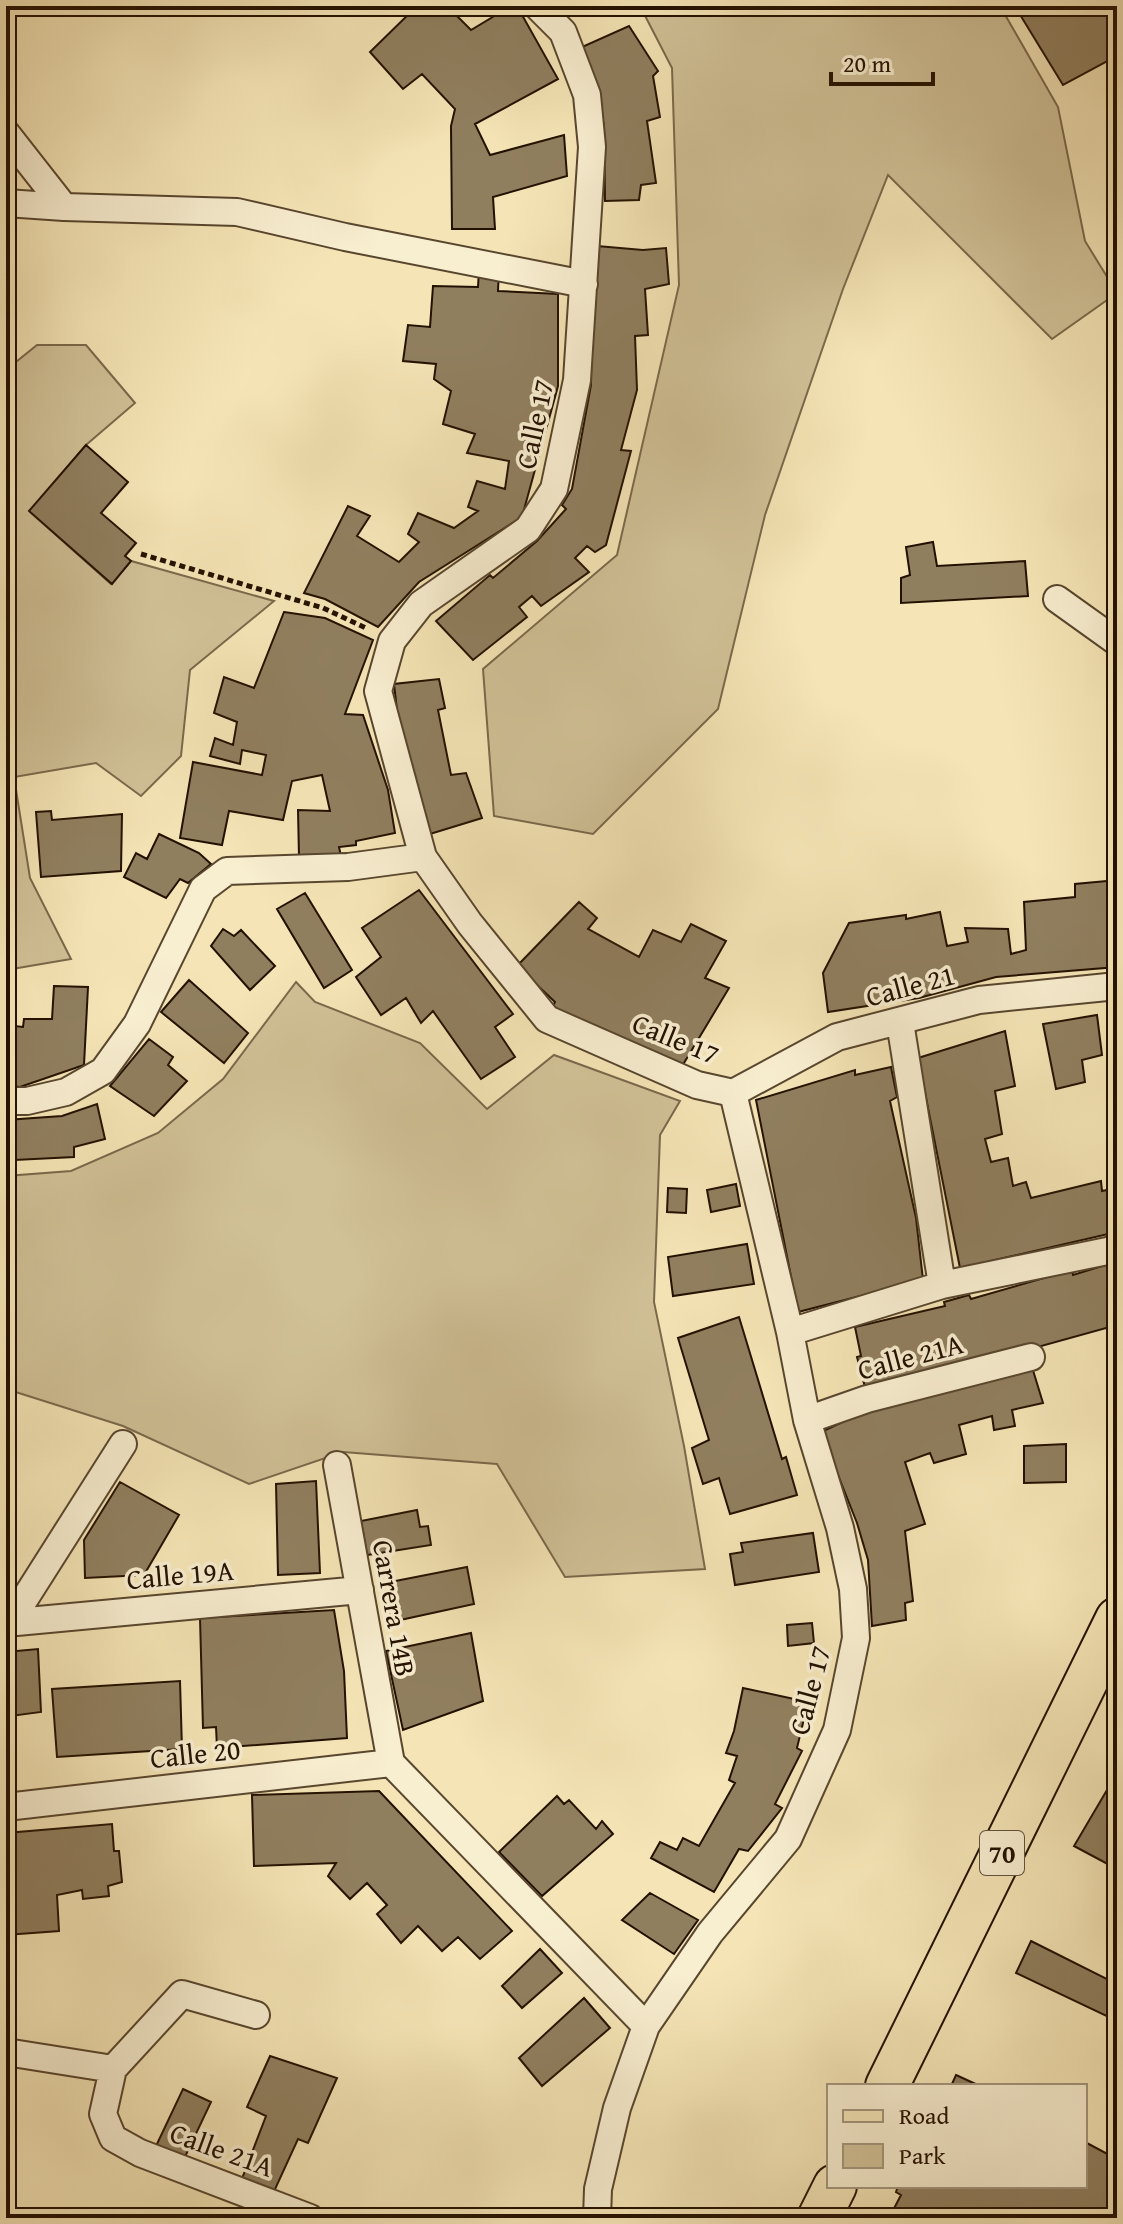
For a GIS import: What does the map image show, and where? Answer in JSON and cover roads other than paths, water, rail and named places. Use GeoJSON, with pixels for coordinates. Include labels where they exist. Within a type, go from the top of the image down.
{"type":"FeatureCollection","features":[{"type":"Feature","properties":{"kind":"main road","name":"70"},"geometry":{"type":"LineString","coordinates":[[888,2084],[1117,1619]]}},
{"type":"Feature","properties":{"kind":"main road"},"geometry":{"type":"LineString","coordinates":[[819,2218],[834,2188]]}},
{"type":"Feature","properties":{"kind":"street","name":"Calle 17"},"geometry":{"type":"LineString","coordinates":[[537,6],[563,32],[587,95],[592,147],[577,380],[554,489],[528,529],[421,604],[392,641],[378,691],[423,857],[470,924],[547,1019],[697,1085],[733,1093],[790,1332],[807,1420],[840,1528],[853,1589],[856,1638],[837,1730],[788,1839],[710,1933],[646,2026],[617,2108],[598,2189],[597,2218]]}},
{"type":"Feature","properties":{"kind":"street"},"geometry":{"type":"LineString","coordinates":[[6,133],[64,207]]}},
{"type":"Feature","properties":{"kind":"street"},"geometry":{"type":"LineString","coordinates":[[6,203],[237,212],[345,237],[584,284]]}},
{"type":"Feature","properties":{"kind":"street"},"geometry":{"type":"LineString","coordinates":[[1057,599],[1117,642]]}},
{"type":"Feature","properties":{"kind":"street"},"geometry":{"type":"LineString","coordinates":[[6,1101],[27,1101],[66,1092],[103,1071],[137,1024],[203,889],[227,871],[348,867],[423,857]]}},
{"type":"Feature","properties":{"kind":"street","name":"Calle 21"},"geometry":{"type":"LineString","coordinates":[[733,1093],[837,1037],[979,1000],[1117,986]]}},
{"type":"Feature","properties":{"kind":"street"},"geometry":{"type":"LineString","coordinates":[[900,1022],[942,1285]]}},
{"type":"Feature","properties":{"kind":"street"},"geometry":{"type":"LineString","coordinates":[[790,1332],[942,1285],[1117,1249]]}},
{"type":"Feature","properties":{"kind":"street","name":"Calle 21A"},"geometry":{"type":"LineString","coordinates":[[807,1420],[867,1399],[1031,1357]]}},
{"type":"Feature","properties":{"kind":"street"},"geometry":{"type":"LineString","coordinates":[[8,1622],[123,1444]]}},
{"type":"Feature","properties":{"kind":"street","name":"Carrera 14B"},"geometry":{"type":"LineString","coordinates":[[337,1465],[391,1763]]}},
{"type":"Feature","properties":{"kind":"street","name":"Calle 19A"},"geometry":{"type":"LineString","coordinates":[[8,1622],[360,1590]]}},
{"type":"Feature","properties":{"kind":"street"},"geometry":{"type":"LineString","coordinates":[[391,1763],[646,2026]]}},
{"type":"Feature","properties":{"kind":"street","name":"Calle 20"},"geometry":{"type":"LineString","coordinates":[[6,1807],[391,1763]]}},
{"type":"Feature","properties":{"kind":"street"},"geometry":{"type":"LineString","coordinates":[[6,2052],[113,2069],[182,1994],[256,2015]]}},
{"type":"Feature","properties":{"kind":"street","name":"Calle 21A"},"geometry":{"type":"LineString","coordinates":[[113,2069],[103,2114],[113,2138],[140,2153],[310,2218]]}}]}
